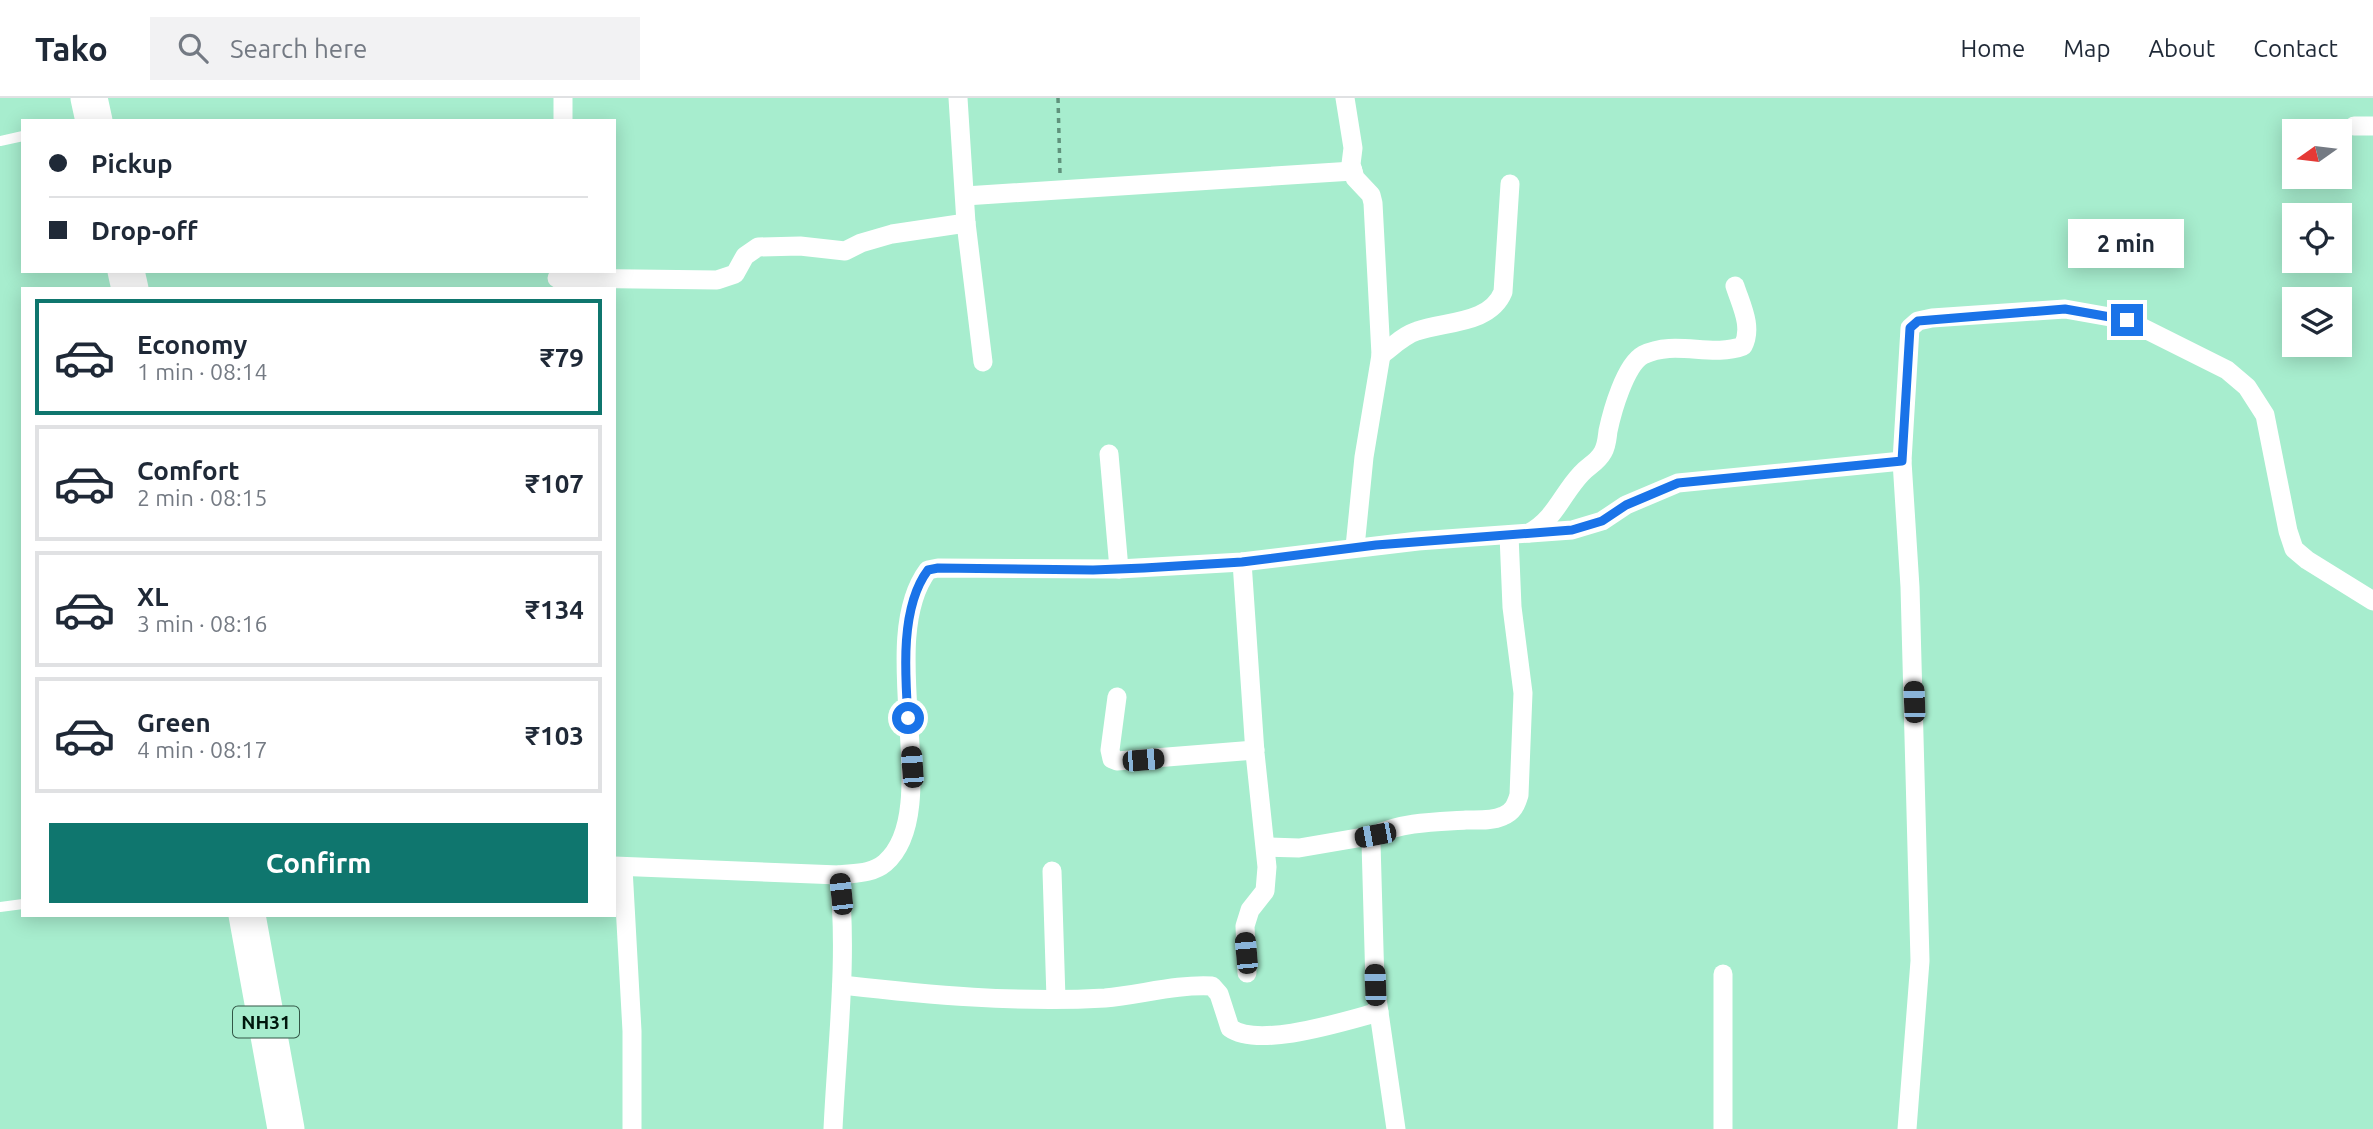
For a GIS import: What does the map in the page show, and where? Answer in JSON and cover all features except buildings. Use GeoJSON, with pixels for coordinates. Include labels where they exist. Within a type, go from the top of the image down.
{"type":"FeatureCollection","features":[{"type":"Feature","properties":{"kind":"highway","name":"NH31"},"geometry":{"type":"LineString","coordinates":[[247,917],[286,1129]]}},
{"type":"Feature","properties":{"kind":"street"},"geometry":{"type":"LineString","coordinates":[[563,98],[563,119]]}},
{"type":"Feature","properties":{"kind":"street"},"geometry":{"type":"LineString","coordinates":[[958,98],[966,222],[983,362]]}},
{"type":"Feature","properties":{"kind":"street"},"geometry":{"type":"LineString","coordinates":[[1345,98],[1353,171],[1371,195],[1373,203],[1381,355],[1364,457],[1355,547]]}},
{"type":"Feature","properties":{"kind":"street"},"geometry":{"type":"LineString","coordinates":[[965,197],[1353,171]]}},
{"type":"Feature","properties":{"kind":"street"},"geometry":{"type":"LineString","coordinates":[[1381,355],[1414,331],[1481,315],[1493,309],[1503,292],[1510,184]]}},
{"type":"Feature","properties":{"kind":"street"},"geometry":{"type":"LineString","coordinates":[[557,279],[717,279],[735,274],[744,256],[758,247],[800,246],[845,251],[892,234],[966,222]]}},
{"type":"Feature","properties":{"kind":"street"},"geometry":{"type":"LineString","coordinates":[[1519,534],[1546,522],[1583,471],[1597,462],[1605,449],[1623,383],[1640,356],[1655,350],[1681,348],[1723,351],[1743,346],[1748,338],[1747,324],[1735,286]]}},
{"type":"Feature","properties":{"kind":"street"},"geometry":{"type":"LineString","coordinates":[[1907,1129],[1920,961],[1914,702],[1902,461],[1910,328],[1918,321],[2065,309],[2127,320],[2227,370],[2247,387],[2265,415],[2294,549],[2373,601]]}},
{"type":"Feature","properties":{"kind":"street"},"geometry":{"type":"LineString","coordinates":[[1109,454],[1119,569]]}},
{"type":"Feature","properties":{"kind":"street"},"geometry":{"type":"LineString","coordinates":[[632,1129],[632,1031],[619,867],[839,875],[869,872],[884,864],[903,835],[912,767],[905,669],[908,628],[917,590],[928,570],[1119,569],[1242,562],[1355,547],[1589,527],[1626,505],[1678,483],[1902,461]]}},
{"type":"Feature","properties":{"kind":"street"},"geometry":{"type":"LineString","coordinates":[[1266,847],[1299,848],[1433,822],[1493,819],[1506,815],[1515,808],[1519,795],[1523,694],[1512,607],[1519,534]]}},
{"type":"Feature","properties":{"kind":"street"},"geometry":{"type":"LineString","coordinates":[[1242,562],[1255,750],[1266,847],[1265,891],[1250,910],[1245,926],[1247,973]]}},
{"type":"Feature","properties":{"kind":"street"},"geometry":{"type":"LineString","coordinates":[[1117,697],[1110,750],[1112,759],[1117,761],[1255,750]]}},
{"type":"Feature","properties":{"kind":"street"},"geometry":{"type":"LineString","coordinates":[[1375,835],[1371,842],[1371,866],[1378,1012],[1396,1129]]}},
{"type":"Feature","properties":{"kind":"street"},"geometry":{"type":"LineString","coordinates":[[1052,871],[1056,999]]}},
{"type":"Feature","properties":{"kind":"street"},"geometry":{"type":"LineString","coordinates":[[833,1129],[842,985],[843,913],[839,875]]}},
{"type":"Feature","properties":{"kind":"street"},"geometry":{"type":"LineString","coordinates":[[1723,974],[1723,1129]]}},
{"type":"Feature","properties":{"kind":"street"},"geometry":{"type":"LineString","coordinates":[[842,985],[969,998],[1056,999],[1105,998],[1212,986],[1219,994],[1230,1028],[1245,1035],[1315,1028],[1378,1012]]}},
{"type":"Feature","properties":{"kind":"lane"},"geometry":{"type":"LineString","coordinates":[[0,141],[21,136]]}},
{"type":"Feature","properties":{"kind":"lane"},"geometry":{"type":"LineString","coordinates":[[0,907],[21,904]]}},
{"type":"Feature","properties":{"kind":"path"},"geometry":{"type":"LineString","coordinates":[[1058,98],[1060,190]]}},
{"type":"Feature","properties":{"kind":"route"},"geometry":{"type":"LineString","coordinates":[[908,718],[905,669],[908,628],[917,590],[928,570],[1093,570],[1242,562],[1376,545],[1589,527],[1626,505],[1678,483],[1902,461],[1910,328],[1918,321],[2065,309],[2127,320]]}}]}
